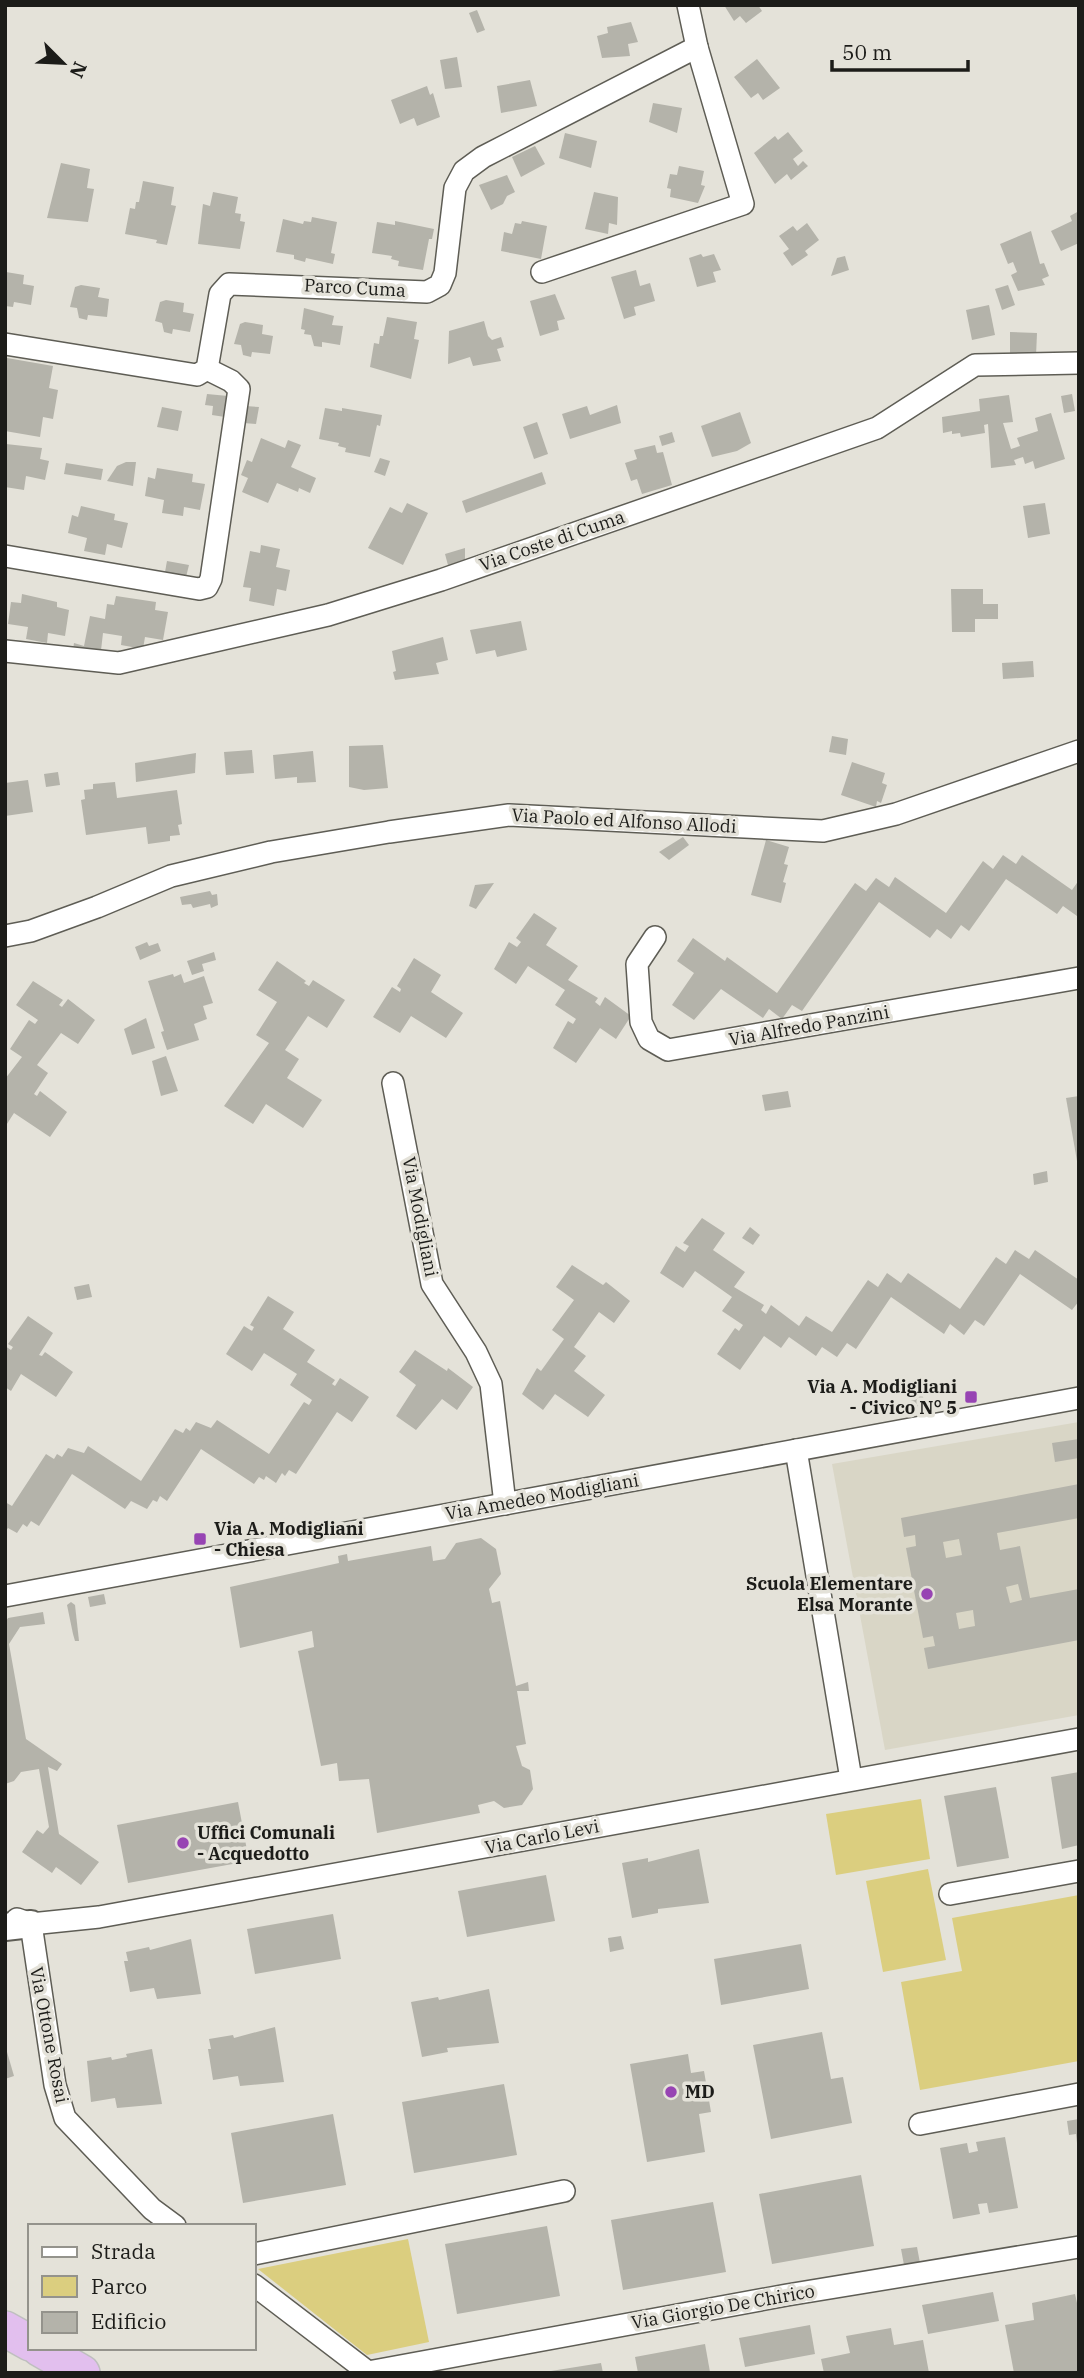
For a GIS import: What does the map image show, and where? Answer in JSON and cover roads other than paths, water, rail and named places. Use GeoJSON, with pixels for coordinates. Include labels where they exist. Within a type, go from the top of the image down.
{"type":"FeatureCollection","features":[{"type":"Feature","properties":{"kind":"highway"},"geometry":{"type":"LineString","coordinates":[[5,2329],[28,2342]]}},
{"type":"Feature","properties":{"kind":"highway"},"geometry":{"type":"LineString","coordinates":[[42,2350],[82,2373]]}},
{"type":"Feature","properties":{"kind":"street"},"geometry":{"type":"LineString","coordinates":[[542,272],[743,204],[697,47],[688,5]]}},
{"type":"Feature","properties":{"kind":"street","name":"Parco Cuma"},"geometry":{"type":"LineString","coordinates":[[207,369],[220,294],[229,284],[427,292],[440,285],[445,273],[455,188],[464,171],[484,157],[697,47]]}},
{"type":"Feature","properties":{"kind":"street"},"geometry":{"type":"LineString","coordinates":[[5,344],[197,375],[207,369],[231,381],[239,389],[211,579],[207,587],[199,589],[5,556]]}},
{"type":"Feature","properties":{"kind":"street","name":"Via Coste di Cuma"},"geometry":{"type":"LineString","coordinates":[[5,651],[119,663],[328,615],[441,580],[877,428],[975,365],[1079,363]]}},
{"type":"Feature","properties":{"kind":"street","name":"Via Paolo ed Alfonso Allodi"},"geometry":{"type":"LineString","coordinates":[[5,936],[32,930],[97,907],[171,876],[271,852],[509,815],[823,831],[896,814],[1079,751]]}},
{"type":"Feature","properties":{"kind":"street","name":"Via Alfredo Panzini"},"geometry":{"type":"LineString","coordinates":[[655,937],[637,964],[641,1022],[649,1039],[668,1050],[1079,978]]}},
{"type":"Feature","properties":{"kind":"street","name":"Via Modigliani"},"geometry":{"type":"LineString","coordinates":[[393,1083],[432,1284],[477,1352],[491,1384],[505,1504]]}},
{"type":"Feature","properties":{"kind":"street","name":"Via Amedeo Modigliani"},"geometry":{"type":"LineString","coordinates":[[5,1596],[1079,1398]]}},
{"type":"Feature","properties":{"kind":"street"},"geometry":{"type":"LineString","coordinates":[[796,1450],[851,1779]]}},
{"type":"Feature","properties":{"kind":"street","name":"Via Carlo Levi"},"geometry":{"type":"LineString","coordinates":[[5,1916],[18,1926],[68,1922],[1079,1739]]}},
{"type":"Feature","properties":{"kind":"street"},"geometry":{"type":"LineString","coordinates":[[950,1894],[1079,1871]]}},
{"type":"Feature","properties":{"kind":"street","name":"Via Ottone Rosai"},"geometry":{"type":"LineString","coordinates":[[18,1926],[65,2118],[152,2209],[172,2224]]}},
{"type":"Feature","properties":{"kind":"street"},"geometry":{"type":"LineString","coordinates":[[920,2124],[1079,2094]]}},
{"type":"Feature","properties":{"kind":"street"},"geometry":{"type":"LineString","coordinates":[[256,2254],[564,2191]]}},
{"type":"Feature","properties":{"kind":"street","name":"Via Giorgio De Chirico"},"geometry":{"type":"LineString","coordinates":[[368,2372],[787,2295],[1079,2246]]}},
{"type":"Feature","properties":{"kind":"street"},"geometry":{"type":"LineString","coordinates":[[256,2287],[368,2372]]}},
{"type":"Feature","properties":{"kind":"place","name":"Via A. Modigliani - Civico N° 5"},"geometry":{"type":"Point","coordinates":[971,1397]}},
{"type":"Feature","properties":{"kind":"place","name":"Via A. Modigliani - Chiesa"},"geometry":{"type":"Point","coordinates":[200,1539]}},
{"type":"Feature","properties":{"kind":"place","name":"Scuola Elementare Elsa Morante"},"geometry":{"type":"Point","coordinates":[927,1594]}},
{"type":"Feature","properties":{"kind":"place","name":"Uffici Comunali - Acquedotto"},"geometry":{"type":"Point","coordinates":[183,1843]}},
{"type":"Feature","properties":{"kind":"place","name":"MD"},"geometry":{"type":"Point","coordinates":[671,2092]}}]}
